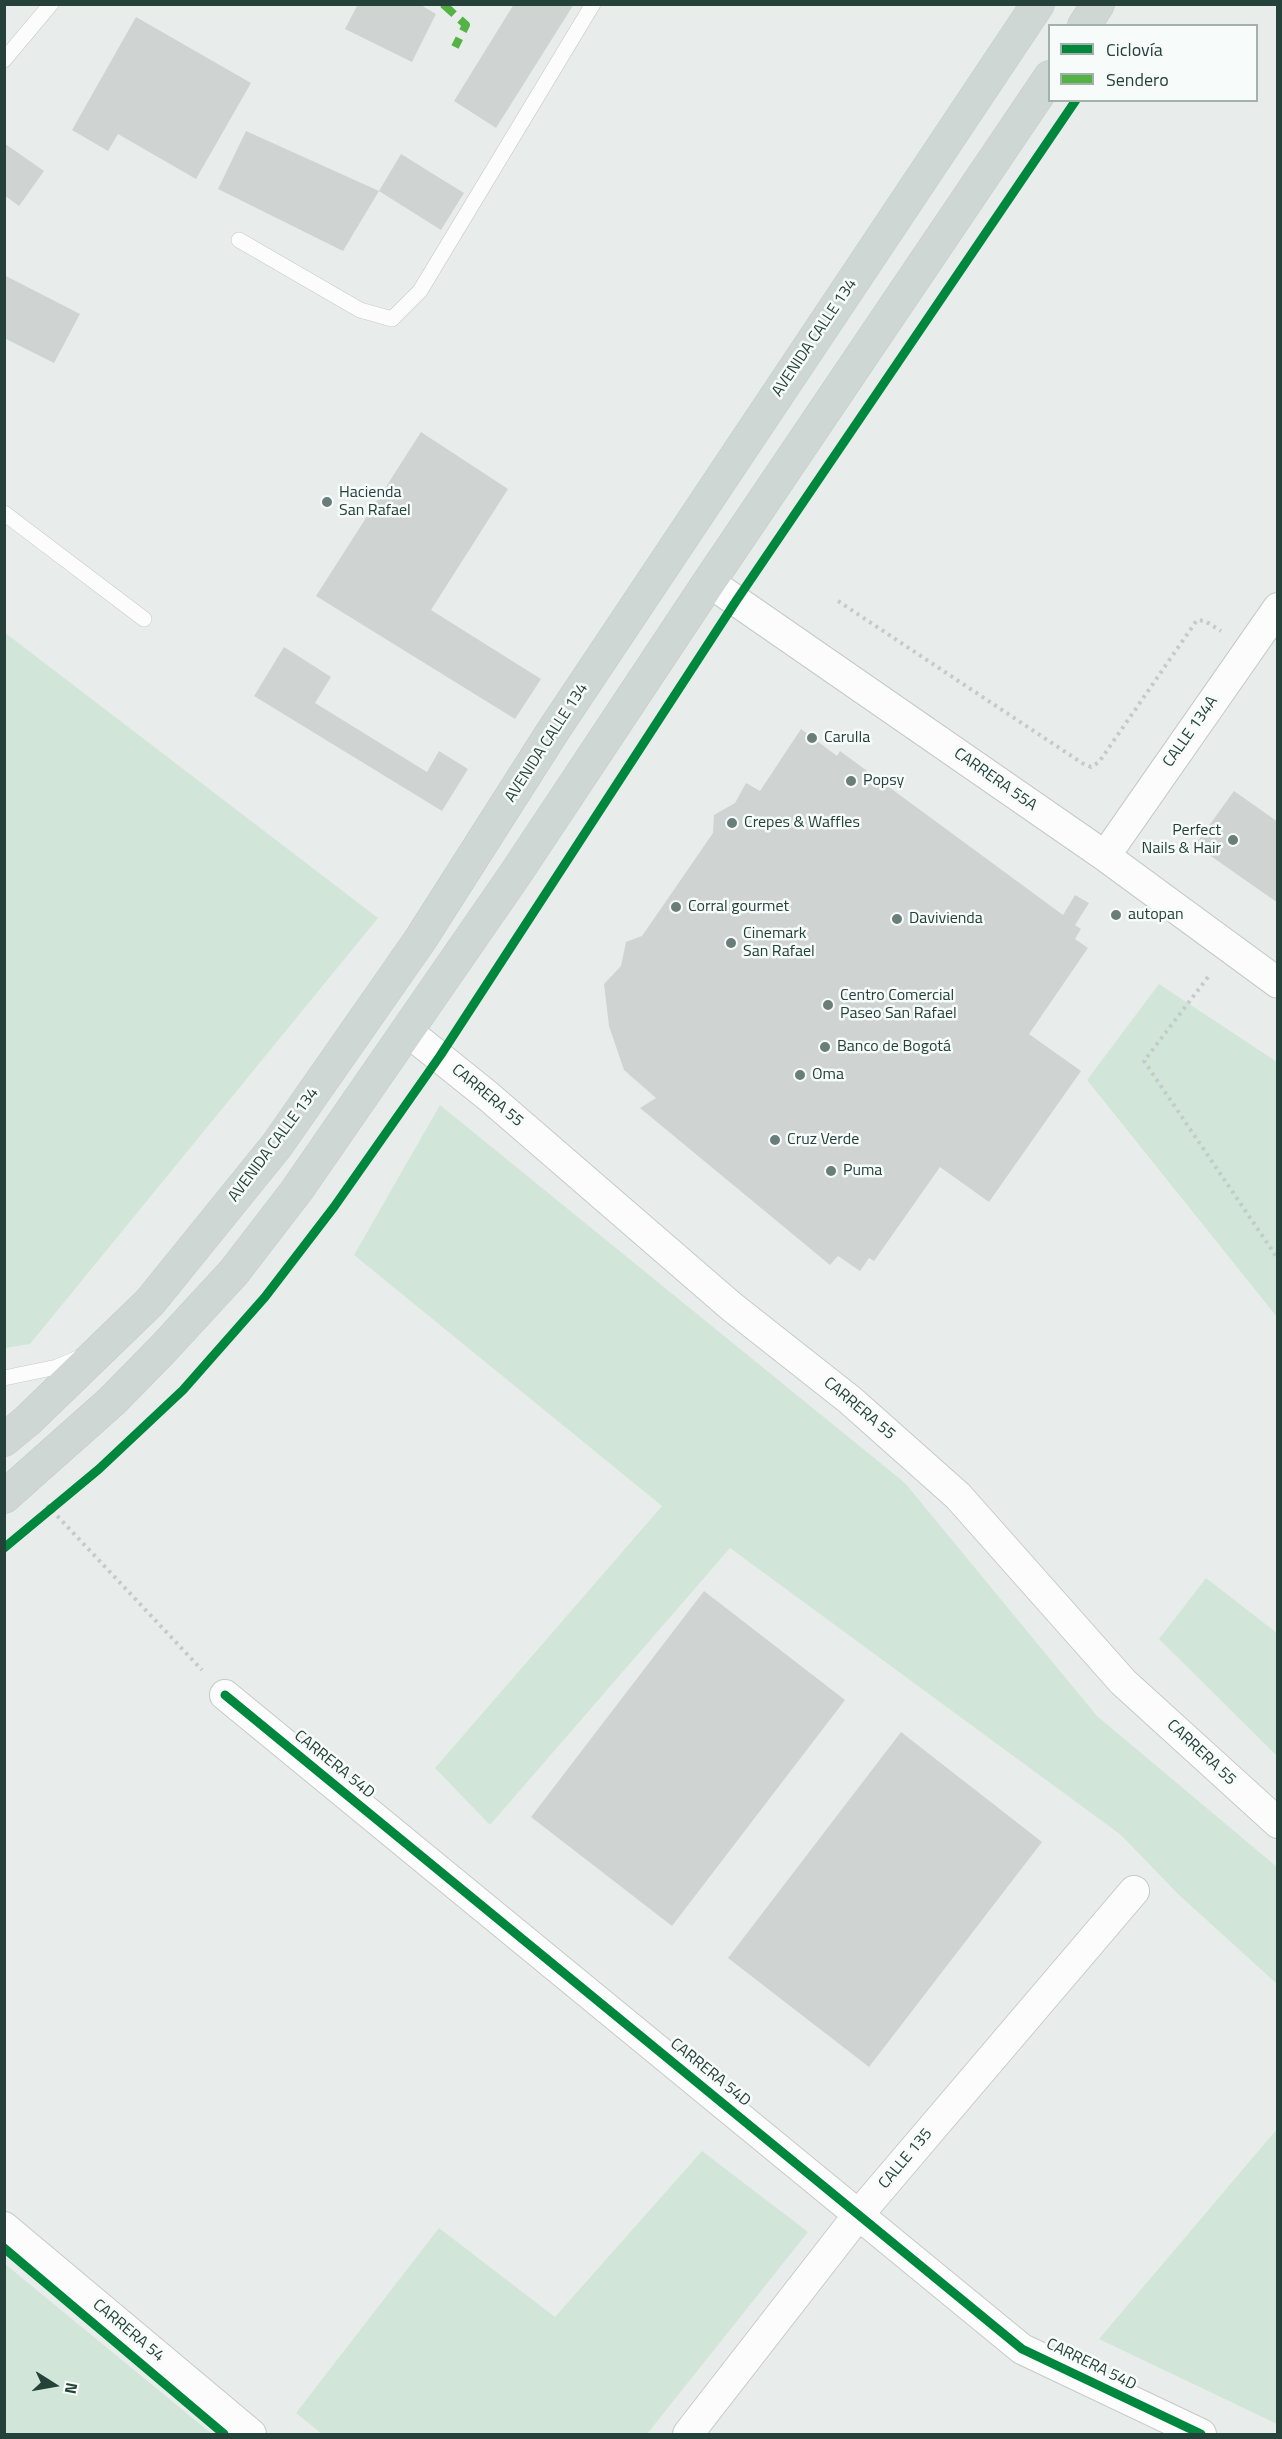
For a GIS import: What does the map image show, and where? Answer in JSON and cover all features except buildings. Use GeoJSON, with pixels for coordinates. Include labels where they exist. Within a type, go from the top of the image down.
{"type":"FeatureCollection","features":[{"type":"Feature","properties":{"kind":"main road","name":"AVENIDA CALLE 134"},"geometry":{"type":"LineString","coordinates":[[4,1440],[108,1345],[150,1302],[277,1145],[413,950],[560,721],[1038,4]]}},
{"type":"Feature","properties":{"kind":"main road"},"geometry":{"type":"LineString","coordinates":[[1085,24],[1098,4]]}},
{"type":"Feature","properties":{"kind":"main road"},"geometry":{"type":"LineString","coordinates":[[15,1489],[112,1401],[234,1272],[297,1190],[516,873],[708,582],[1048,80]]}},
{"type":"Feature","properties":{"kind":"street","name":"CARRERA 55A"},"geometry":{"type":"LineString","coordinates":[[708,582],[1105,856],[1278,983]]}},
{"type":"Feature","properties":{"kind":"street","name":"CALLE 134A"},"geometry":{"type":"LineString","coordinates":[[1105,856],[1278,608]]}},
{"type":"Feature","properties":{"kind":"street","name":"CARRERA 55"},"geometry":{"type":"LineString","coordinates":[[407,1031],[488,1096],[732,1307],[850,1400],[958,1496],[1123,1682],[1278,1823]]}},
{"type":"Feature","properties":{"kind":"street","name":"CARRERA 54D"},"geometry":{"type":"LineString","coordinates":[[225,1695],[1022,2349],[1201,2434]]}},
{"type":"Feature","properties":{"kind":"street","name":"CALLE 135"},"geometry":{"type":"LineString","coordinates":[[688,2434],[860,2214],[1134,1891]]}},
{"type":"Feature","properties":{"kind":"street","name":"CARRERA 54"},"geometry":{"type":"LineString","coordinates":[[4,2227],[251,2434]]}},
{"type":"Feature","properties":{"kind":"lane"},"geometry":{"type":"LineString","coordinates":[[4,60],[51,4]]}},
{"type":"Feature","properties":{"kind":"lane"},"geometry":{"type":"LineString","coordinates":[[239,240],[360,310],[392,319],[420,291],[593,4]]}},
{"type":"Feature","properties":{"kind":"lane"},"geometry":{"type":"LineString","coordinates":[[4,513],[144,619]]}},
{"type":"Feature","properties":{"kind":"lane"},"geometry":{"type":"LineString","coordinates":[[4,1378],[57,1367],[108,1345]]}},
{"type":"Feature","properties":{"kind":"path"},"geometry":{"type":"LineString","coordinates":[[838,601],[1091,767],[1099,762],[1197,620],[1205,621],[1249,649]]}},
{"type":"Feature","properties":{"kind":"path"},"geometry":{"type":"LineString","coordinates":[[1208,977],[1144,1061],[1278,1259]]}},
{"type":"Feature","properties":{"kind":"path"},"geometry":{"type":"LineString","coordinates":[[15,1489],[47,1513],[225,1695]]}},
{"type":"Feature","properties":{"kind":"path"},"geometry":{"type":"LineString","coordinates":[[47,1513],[59,1503]]}},
{"type":"Feature","properties":{"kind":"green space"},"geometry":{"type":"Polygon","coordinates":[[[4,632],[378,918],[30,1344],[5,1348],[4,632]]]}},
{"type":"Feature","properties":{"kind":"green space"},"geometry":{"type":"Polygon","coordinates":[[[1159,984],[1277,1062],[1277,1317],[1087,1080],[1159,984]]]}},
{"type":"Feature","properties":{"kind":"green space"},"geometry":{"type":"Polygon","coordinates":[[[440,1105],[905,1483],[1097,1716],[1277,1867],[1277,1984],[1178,1894],[1121,1835],[730,1548],[490,1825],[435,1768],[662,1506],[354,1255],[440,1105]]]}},
{"type":"Feature","properties":{"kind":"green space"},"geometry":{"type":"Polygon","coordinates":[[[1206,1578],[1277,1633],[1277,1756],[1159,1639],[1206,1578]]]}},
{"type":"Feature","properties":{"kind":"green space"},"geometry":{"type":"Polygon","coordinates":[[[1277,2129],[1277,2424],[1099,2339],[1277,2129]]]}},
{"type":"Feature","properties":{"kind":"green space"},"geometry":{"type":"Polygon","coordinates":[[[702,2151],[808,2232],[647,2434],[322,2434],[296,2413],[439,2228],[555,2317],[702,2151]]]}},
{"type":"Feature","properties":{"kind":"green space"},"geometry":{"type":"Polygon","coordinates":[[[5,2264],[212,2434],[5,2434],[5,2264]]]}},
{"type":"Feature","properties":{"kind":"marked path"},"geometry":{"type":"LineString","coordinates":[[443,4],[466,25],[455,47]]}},
{"type":"Feature","properties":{"kind":"cycle path"},"geometry":{"type":"LineString","coordinates":[[4,1548],[99,1469],[183,1390],[265,1297],[334,1207],[440,1056],[736,601],[1075,102]]}},
{"type":"Feature","properties":{"kind":"cycle path"},"geometry":{"type":"LineString","coordinates":[[225,1695],[1022,2349],[1201,2434]]}},
{"type":"Feature","properties":{"kind":"cycle path"},"geometry":{"type":"LineString","coordinates":[[4,2248],[224,2434]]}},
{"type":"Feature","properties":{"kind":"place","name":"Hacienda San Rafael"},"geometry":{"type":"Point","coordinates":[327,502]}},
{"type":"Feature","properties":{"kind":"place","name":"Carulla"},"geometry":{"type":"Point","coordinates":[812,738]}},
{"type":"Feature","properties":{"kind":"place","name":"Popsy"},"geometry":{"type":"Point","coordinates":[851,781]}},
{"type":"Feature","properties":{"kind":"place","name":"Crepes & Waffles"},"geometry":{"type":"Point","coordinates":[732,823]}},
{"type":"Feature","properties":{"kind":"place","name":"Perfect Nails & Hair"},"geometry":{"type":"Point","coordinates":[1233,840]}},
{"type":"Feature","properties":{"kind":"place","name":"Corral gourmet"},"geometry":{"type":"Point","coordinates":[676,907]}},
{"type":"Feature","properties":{"kind":"place","name":"autopan"},"geometry":{"type":"Point","coordinates":[1116,915]}},
{"type":"Feature","properties":{"kind":"place","name":"Davivienda"},"geometry":{"type":"Point","coordinates":[897,919]}},
{"type":"Feature","properties":{"kind":"place","name":"Cinemark San Rafael"},"geometry":{"type":"Point","coordinates":[731,943]}},
{"type":"Feature","properties":{"kind":"place","name":"Centro Comercial Paseo San Rafael"},"geometry":{"type":"Point","coordinates":[828,1005]}},
{"type":"Feature","properties":{"kind":"place","name":"Banco de Bogotá"},"geometry":{"type":"Point","coordinates":[825,1047]}},
{"type":"Feature","properties":{"kind":"place","name":"Oma"},"geometry":{"type":"Point","coordinates":[800,1075]}},
{"type":"Feature","properties":{"kind":"place","name":"Cruz Verde"},"geometry":{"type":"Point","coordinates":[775,1140]}},
{"type":"Feature","properties":{"kind":"place","name":"Puma"},"geometry":{"type":"Point","coordinates":[831,1171]}}]}
